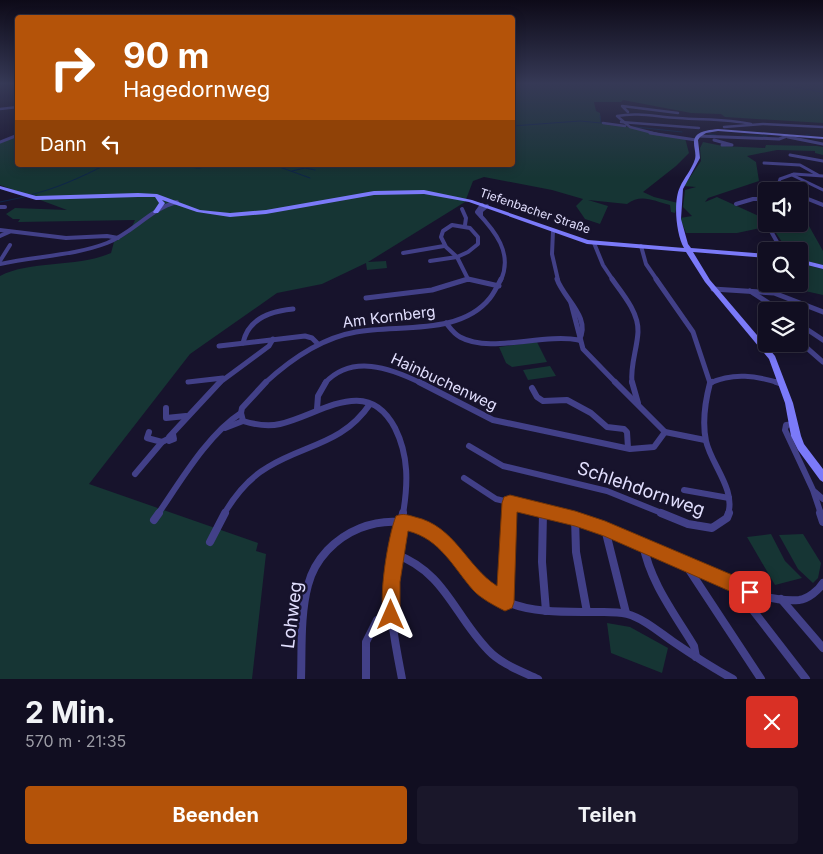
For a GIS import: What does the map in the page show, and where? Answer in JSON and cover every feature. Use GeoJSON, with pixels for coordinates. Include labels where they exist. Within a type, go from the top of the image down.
{"type":"FeatureCollection","features":[{"type":"Feature","properties":{"kind":"street"},"geometry":{"type":"LineString","coordinates":[[620,115],[618,115],[621,122],[626,126]]}},
{"type":"Feature","properties":{"kind":"street"},"geometry":{"type":"LineString","coordinates":[[645,115],[677,118],[728,119],[751,124],[823,127]]}},
{"type":"Feature","properties":{"kind":"street"},"geometry":{"type":"LineString","coordinates":[[621,122],[699,128]]}},
{"type":"Feature","properties":{"kind":"street"},"geometry":{"type":"LineString","coordinates":[[603,123],[697,141]]}},
{"type":"Feature","properties":{"kind":"street"},"geometry":{"type":"LineString","coordinates":[[697,141],[704,135],[751,124]]}},
{"type":"Feature","properties":{"kind":"street"},"geometry":{"type":"LineString","coordinates":[[726,129],[771,135],[823,138]]}},
{"type":"Feature","properties":{"kind":"street"},"geometry":{"type":"LineString","coordinates":[[704,135],[788,136],[823,144]]}},
{"type":"Feature","properties":{"kind":"street"},"geometry":{"type":"LineString","coordinates":[[704,135],[732,146],[722,145]]}},
{"type":"Feature","properties":{"kind":"street"},"geometry":{"type":"LineString","coordinates":[[0,142],[15,137]]}},
{"type":"Feature","properties":{"kind":"street"},"geometry":{"type":"LineString","coordinates":[[697,141],[698,161],[683,186],[679,202],[678,219],[685,244],[690,248],[713,289],[767,350],[783,384],[801,447],[823,477]]}},
{"type":"Feature","properties":{"kind":"street"},"geometry":{"type":"LineString","coordinates":[[790,155],[823,160]]}},
{"type":"Feature","properties":{"kind":"street"},"geometry":{"type":"LineString","coordinates":[[764,163],[795,165],[821,175]]}},
{"type":"Feature","properties":{"kind":"street"},"geometry":{"type":"LineString","coordinates":[[779,182],[780,179],[791,175],[821,175]]}},
{"type":"Feature","properties":{"kind":"street"},"geometry":{"type":"LineString","coordinates":[[791,175],[823,190]]}},
{"type":"Feature","properties":{"kind":"street","name":"Tiefenbacher Straße"},"geometry":{"type":"LineString","coordinates":[[0,187],[36,198],[157,196],[204,212],[239,215],[374,193],[434,194],[485,205],[554,231],[594,243],[690,248],[758,255]]}},
{"type":"Feature","properties":{"kind":"street"},"geometry":{"type":"LineString","coordinates":[[155,213],[162,202],[157,196]]}},
{"type":"Feature","properties":{"kind":"street"},"geometry":{"type":"LineString","coordinates":[[736,204],[758,199]]}},
{"type":"Feature","properties":{"kind":"street"},"geometry":{"type":"LineString","coordinates":[[808,199],[823,205]]}},
{"type":"Feature","properties":{"kind":"street"},"geometry":{"type":"LineString","coordinates":[[470,201],[477,209],[485,205]]}},
{"type":"Feature","properties":{"kind":"street"},"geometry":{"type":"LineString","coordinates":[[0,263],[89,248],[118,238],[155,213],[177,202]]}},
{"type":"Feature","properties":{"kind":"street"},"geometry":{"type":"LineString","coordinates":[[481,216],[481,211],[485,205]]}},
{"type":"Feature","properties":{"kind":"street"},"geometry":{"type":"LineString","coordinates":[[0,208],[5,207]]}},
{"type":"Feature","properties":{"kind":"street"},"geometry":{"type":"LineString","coordinates":[[462,209],[466,218],[466,225]]}},
{"type":"Feature","properties":{"kind":"street","name":"Am Kornberg"},"geometry":{"type":"LineString","coordinates":[[154,520],[200,455],[237,414],[241,413],[247,403],[297,357],[318,344],[352,331],[414,328],[446,323],[478,308],[489,300],[499,286],[505,266],[504,249],[498,235],[477,209]]}},
{"type":"Feature","properties":{"kind":"street"},"geometry":{"type":"LineString","coordinates":[[430,261],[457,257],[478,244],[477,234],[466,225],[453,225],[443,230],[441,237],[444,246],[457,257],[468,279]]}},
{"type":"Feature","properties":{"kind":"street"},"geometry":{"type":"LineString","coordinates":[[0,230],[66,238],[107,236],[118,238]]}},
{"type":"Feature","properties":{"kind":"street"},"geometry":{"type":"LineString","coordinates":[[0,236],[9,231]]}},
{"type":"Feature","properties":{"kind":"street"},"geometry":{"type":"LineString","coordinates":[[554,231],[551,241],[554,265],[563,294],[571,302],[579,340],[588,356],[666,432],[706,440]]}},
{"type":"Feature","properties":{"kind":"street"},"geometry":{"type":"LineString","coordinates":[[594,243],[598,256],[630,307],[638,328],[632,361],[631,382],[640,408]]}},
{"type":"Feature","properties":{"kind":"street"},"geometry":{"type":"LineString","coordinates":[[0,263],[10,245]]}},
{"type":"Feature","properties":{"kind":"street"},"geometry":{"type":"LineString","coordinates":[[403,253],[444,246]]}},
{"type":"Feature","properties":{"kind":"street"},"geometry":{"type":"LineString","coordinates":[[641,246],[646,264],[693,332],[710,383],[745,374],[756,375],[783,384]]}},
{"type":"Feature","properties":{"kind":"street"},"geometry":{"type":"LineString","coordinates":[[808,264],[822,267]]}},
{"type":"Feature","properties":{"kind":"street"},"geometry":{"type":"LineString","coordinates":[[366,298],[432,290],[468,279],[499,286]]}},
{"type":"Feature","properties":{"kind":"street"},"geometry":{"type":"LineString","coordinates":[[713,289],[774,292],[823,312]]}},
{"type":"Feature","properties":{"kind":"street"},"geometry":{"type":"LineString","coordinates":[[750,291],[767,302]]}},
{"type":"Feature","properties":{"kind":"street"},"geometry":{"type":"LineString","coordinates":[[243,343],[249,328],[261,318],[272,313],[293,309]]}},
{"type":"Feature","properties":{"kind":"street"},"geometry":{"type":"LineString","coordinates":[[446,323],[457,336],[478,344],[552,337],[579,340]]}},
{"type":"Feature","properties":{"kind":"street"},"geometry":{"type":"LineString","coordinates":[[808,330],[823,340]]}},
{"type":"Feature","properties":{"kind":"street"},"geometry":{"type":"LineString","coordinates":[[219,346],[305,336],[312,338],[318,344]]}},
{"type":"Feature","properties":{"kind":"street"},"geometry":{"type":"LineString","coordinates":[[136,474],[223,378],[269,346],[273,339]]}},
{"type":"Feature","properties":{"kind":"street"},"geometry":{"type":"LineString","coordinates":[[808,349],[823,362]]}},
{"type":"Feature","properties":{"kind":"street","name":"Hainbuchenweg"},"geometry":{"type":"LineString","coordinates":[[318,409],[316,400],[320,388],[341,369],[352,366],[376,365],[391,370],[491,419],[639,450],[654,447],[666,432]]}},
{"type":"Feature","properties":{"kind":"street"},"geometry":{"type":"LineString","coordinates":[[188,382],[223,378]]}},
{"type":"Feature","properties":{"kind":"street","name":"Schlehdornweg"},"geometry":{"type":"LineString","coordinates":[[469,446],[503,466],[607,491],[688,524],[702,528],[712,528],[727,518],[730,513],[729,498],[706,440],[704,401],[710,383]]}},
{"type":"Feature","properties":{"kind":"street"},"geometry":{"type":"LineString","coordinates":[[532,388],[537,397],[543,401],[567,400],[591,413],[607,427],[624,429],[627,432],[628,448]]}},
{"type":"Feature","properties":{"kind":"street"},"geometry":{"type":"LineString","coordinates":[[241,413],[242,421],[254,425],[274,424],[348,400],[370,404],[387,416],[399,436],[404,449],[406,494],[395,554],[391,615],[402,679]]}},
{"type":"Feature","properties":{"kind":"street"},"geometry":{"type":"LineString","coordinates":[[210,542],[222,515],[237,495],[254,478],[269,466],[341,436],[359,420],[370,404]]}},
{"type":"Feature","properties":{"kind":"street"},"geometry":{"type":"LineString","coordinates":[[166,408],[166,418],[187,416]]}},
{"type":"Feature","properties":{"kind":"street","name":"Am Kornberg"},"geometry":{"type":"LineString","coordinates":[[224,428],[242,421]]}},
{"type":"Feature","properties":{"kind":"street"},"geometry":{"type":"LineString","coordinates":[[794,424],[786,425],[785,430],[813,490],[823,522]]}},
{"type":"Feature","properties":{"kind":"street"},"geometry":{"type":"LineString","coordinates":[[149,432],[146,438],[165,441]]}},
{"type":"Feature","properties":{"kind":"street"},"geometry":{"type":"LineString","coordinates":[[464,478],[485,493],[510,503],[575,518],[605,529],[643,544],[735,587],[780,599],[800,600],[819,590],[823,583]]}},
{"type":"Feature","properties":{"kind":"street","name":"Schlehdornweg"},"geometry":{"type":"LineString","coordinates":[[684,490],[729,498]]}},
{"type":"Feature","properties":{"kind":"street"},"geometry":{"type":"LineString","coordinates":[[813,490],[823,500]]}},
{"type":"Feature","properties":{"kind":"street"},"geometry":{"type":"LineString","coordinates":[[505,602],[510,503]]}},
{"type":"Feature","properties":{"kind":"street"},"geometry":{"type":"LineString","coordinates":[[542,510],[542,562],[546,610]]}},
{"type":"Feature","properties":{"kind":"street"},"geometry":{"type":"LineString","coordinates":[[575,518],[576,552],[587,612]]}},
{"type":"Feature","properties":{"kind":"street"},"geometry":{"type":"LineString","coordinates":[[402,522],[419,526],[436,535],[451,549],[480,585],[505,602],[527,608],[546,610],[626,613],[643,621],[697,658],[733,679]]}},
{"type":"Feature","properties":{"kind":"street","name":"Lohweg"},"geometry":{"type":"LineString","coordinates":[[301,679],[302,636],[308,583],[324,553],[367,524],[402,522]]}},
{"type":"Feature","properties":{"kind":"street"},"geometry":{"type":"LineString","coordinates":[[605,529],[608,548],[626,613]]}},
{"type":"Feature","properties":{"kind":"street"},"geometry":{"type":"LineString","coordinates":[[643,544],[644,557],[649,572],[694,646],[697,658]]}},
{"type":"Feature","properties":{"kind":"street"},"geometry":{"type":"LineString","coordinates":[[395,554],[418,564],[435,580],[490,652],[538,679]]}},
{"type":"Feature","properties":{"kind":"street"},"geometry":{"type":"LineString","coordinates":[[686,565],[761,679]]}},
{"type":"Feature","properties":{"kind":"street"},"geometry":{"type":"LineString","coordinates":[[735,587],[806,679]]}},
{"type":"Feature","properties":{"kind":"street"},"geometry":{"type":"LineString","coordinates":[[780,599],[823,648]]}},
{"type":"Feature","properties":{"kind":"street"},"geometry":{"type":"LineString","coordinates":[[366,679],[366,642],[377,620],[391,615]]}},
{"type":"Feature","properties":{"kind":"green space"},"geometry":{"type":"Polygon","coordinates":[[[515,115],[600,115],[601,122],[685,138],[689,153],[676,166],[643,192],[678,203],[675,213],[671,212],[670,205],[643,198],[627,204],[588,200],[608,206],[600,224],[585,219],[576,206],[583,199],[552,190],[484,177],[473,181],[465,202],[368,262],[386,261],[387,268],[367,270],[366,263],[322,284],[277,293],[190,354],[89,484],[258,543],[256,551],[266,554],[252,679],[0,679],[0,276],[25,268],[84,261],[111,253],[114,242],[129,233],[135,220],[18,222],[20,219],[13,219],[6,214],[15,208],[67,210],[0,185],[0,143],[15,138],[15,167],[515,167],[515,115]]]}},
{"type":"Feature","properties":{"kind":"green space"},"geometry":{"type":"Polygon","coordinates":[[[722,115],[823,115],[823,123],[725,117],[722,115]]]}},
{"type":"Feature","properties":{"kind":"green space"},"geometry":{"type":"Polygon","coordinates":[[[703,142],[723,146],[765,148],[766,145],[817,146],[823,147],[823,155],[815,153],[815,151],[777,150],[747,156],[756,162],[759,181],[708,198],[705,202],[717,197],[758,216],[758,228],[737,233],[686,233],[680,218],[692,216],[683,207],[685,190],[696,187],[684,186],[701,161],[700,148],[703,142]]]}},
{"type":"Feature","properties":{"kind":"green space"},"geometry":{"type":"Polygon","coordinates":[[[809,226],[823,251],[823,265],[808,261],[808,242],[782,242],[775,232],[808,232],[809,226]]]}},
{"type":"Feature","properties":{"kind":"green space"},"geometry":{"type":"Polygon","coordinates":[[[808,266],[823,269],[823,295],[808,292],[808,266]]]}},
{"type":"Feature","properties":{"kind":"green space"},"geometry":{"type":"Polygon","coordinates":[[[537,342],[547,362],[512,367],[506,363],[499,347],[537,342]]]}},
{"type":"Feature","properties":{"kind":"green space"},"geometry":{"type":"Polygon","coordinates":[[[550,366],[556,376],[528,380],[523,370],[550,366]]]}},
{"type":"Feature","properties":{"kind":"green space"},"geometry":{"type":"Polygon","coordinates":[[[771,534],[785,561],[802,578],[775,585],[747,537],[771,534]]]}},
{"type":"Feature","properties":{"kind":"green space"},"geometry":{"type":"Polygon","coordinates":[[[803,534],[821,563],[818,578],[813,583],[798,569],[779,535],[803,534]]]}},
{"type":"Feature","properties":{"kind":"green space"},"geometry":{"type":"Polygon","coordinates":[[[607,623],[630,627],[668,648],[662,673],[611,653],[607,623]]]}},
{"type":"Feature","properties":{"kind":"waterway"},"geometry":{"type":"LineString","coordinates":[[515,126],[580,121],[601,123],[600,116]]}},
{"type":"Feature","properties":{"kind":"waterway"},"geometry":{"type":"LineString","coordinates":[[635,127],[682,132]]}},
{"type":"Feature","properties":{"kind":"waterway"},"geometry":{"type":"LineString","coordinates":[[709,134],[716,135]]}},
{"type":"Feature","properties":{"kind":"waterway"},"geometry":{"type":"LineString","coordinates":[[742,136],[767,136]]}},
{"type":"Feature","properties":{"kind":"waterway"},"geometry":{"type":"LineString","coordinates":[[30,195],[68,182],[101,167]]}},
{"type":"Feature","properties":{"kind":"waterway"},"geometry":{"type":"LineString","coordinates":[[188,167],[205,167]]}},
{"type":"Feature","properties":{"kind":"waterway"},"geometry":{"type":"LineString","coordinates":[[280,167],[310,178]]}},
{"type":"Feature","properties":{"kind":"waterway"},"geometry":{"type":"LineString","coordinates":[[292,171],[305,168],[315,170]]}},
{"type":"Feature","properties":{"kind":"waterway"},"geometry":{"type":"LineString","coordinates":[[0,202],[24,197]]}},
{"type":"Feature","properties":{"kind":"route"},"geometry":{"type":"LineString","coordinates":[[391,615],[391,582],[402,522],[419,526],[436,535],[451,549],[480,585],[505,602],[510,503],[575,518],[605,529],[750,592]]}}]}
